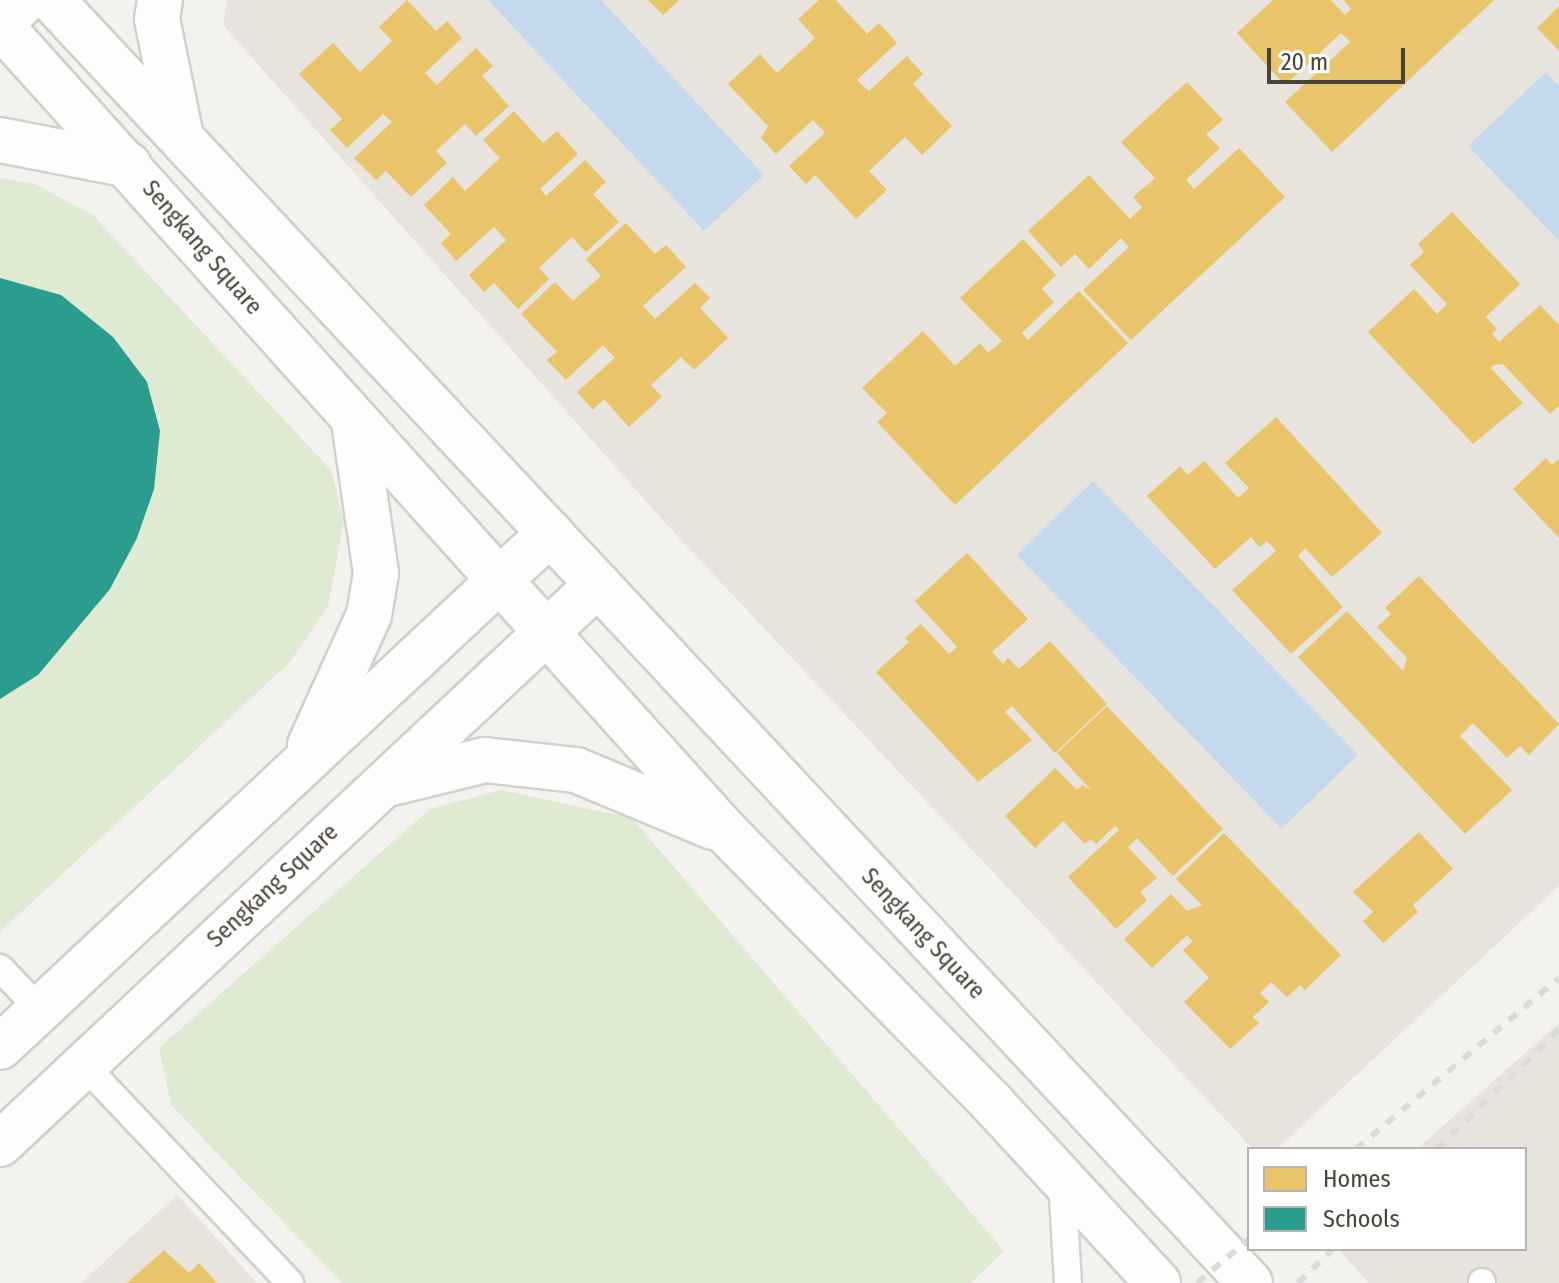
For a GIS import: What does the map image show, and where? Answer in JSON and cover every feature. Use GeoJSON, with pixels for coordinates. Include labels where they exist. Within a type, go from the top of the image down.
{"type":"FeatureCollection","features":[{"type":"Feature","properties":{"kind":"street"},"geometry":{"type":"LineString","coordinates":[[0,25],[25,0]]}},
{"type":"Feature","properties":{"kind":"street","name":"Sengkang Square"},"geometry":{"type":"LineString","coordinates":[[52,0],[1250,1283]]}},
{"type":"Feature","properties":{"kind":"street"},"geometry":{"type":"LineString","coordinates":[[160,0],[157,19],[181,137]]}},
{"type":"Feature","properties":{"kind":"street","name":"Sengkang Square"},"geometry":{"type":"LineString","coordinates":[[0,25],[727,833],[1062,1179],[1158,1283]]}},
{"type":"Feature","properties":{"kind":"street"},"geometry":{"type":"LineString","coordinates":[[0,140],[129,165]]}},
{"type":"Feature","properties":{"kind":"street"},"geometry":{"type":"LineString","coordinates":[[302,761],[369,615],[376,573],[354,422]]}},
{"type":"Feature","properties":{"kind":"street"},"geometry":{"type":"LineString","coordinates":[[0,1047],[302,761],[550,533]]}},
{"type":"Feature","properties":{"kind":"street","name":"Sengkang Square"},"geometry":{"type":"LineString","coordinates":[[0,1144],[598,584]]}},
{"type":"Feature","properties":{"kind":"street"},"geometry":{"type":"LineString","coordinates":[[378,787],[485,760],[576,770],[727,833]]}},
{"type":"Feature","properties":{"kind":"lane"},"geometry":{"type":"LineString","coordinates":[[0,968],[39,1009]]}},
{"type":"Feature","properties":{"kind":"lane"},"geometry":{"type":"LineString","coordinates":[[84,1065],[290,1283]]}},
{"type":"Feature","properties":{"kind":"lane"},"geometry":{"type":"LineString","coordinates":[[1062,1179],[1068,1283]]}},
{"type":"Feature","properties":{"kind":"shaded area"},"geometry":{"type":"Polygon","coordinates":[[[227,0],[1559,0],[1559,886],[1279,1147],[1251,1147],[668,526],[223,25],[227,0]]]}},
{"type":"Feature","properties":{"kind":"shaded area"},"geometry":{"type":"Polygon","coordinates":[[[1559,1023],[1559,1283],[1369,1283],[1340,1251],[1527,1251],[1527,1147],[1419,1147],[1559,1023]]]}},
{"type":"Feature","properties":{"kind":"shaded area"},"geometry":{"type":"Polygon","coordinates":[[[177,1195],[257,1283],[81,1283],[177,1195]]]}},
{"type":"Feature","properties":{"kind":"green space"},"geometry":{"type":"Polygon","coordinates":[[[0,178],[35,184],[93,215],[331,470],[344,521],[328,606],[290,662],[0,932],[0,178]]]}},
{"type":"Feature","properties":{"kind":"green space"},"geometry":{"type":"Polygon","coordinates":[[[501,790],[632,818],[1004,1251],[971,1283],[342,1283],[171,1105],[159,1048],[430,809],[501,790]]]}},
{"type":"Feature","properties":{"kind":"water"},"geometry":{"type":"Polygon","coordinates":[[[488,0],[601,0],[764,175],[704,231],[488,0]]]}},
{"type":"Feature","properties":{"kind":"water"},"geometry":{"type":"Polygon","coordinates":[[[1546,72],[1559,86],[1559,241],[1468,146],[1546,72]]]}},
{"type":"Feature","properties":{"kind":"water"},"geometry":{"type":"Polygon","coordinates":[[[1093,481],[1358,755],[1281,829],[1017,555],[1093,481]]]}},
{"type":"Feature","properties":{"kind":"building: Homes"},"geometry":{"type":"Polygon","coordinates":[[[407,0],[436,31],[447,21],[462,38],[425,73],[437,85],[476,48],[493,66],[482,76],[509,106],[476,136],[465,124],[436,151],[447,163],[411,197],[386,171],[376,180],[354,158],[392,122],[383,114],[347,148],[330,130],[342,119],[299,74],[333,43],[360,72],[392,41],[379,27],[407,0]]]}},
{"type":"Feature","properties":{"kind":"building: Homes"},"geometry":{"type":"Polygon","coordinates":[[[648,0],[679,0],[663,15],[648,0]]]}},
{"type":"Feature","properties":{"kind":"building: Homes"},"geometry":{"type":"Polygon","coordinates":[[[819,0],[836,0],[867,34],[879,23],[897,43],[857,80],[869,91],[907,56],[923,74],[913,84],[952,126],[922,155],[905,137],[869,171],[887,190],[856,219],[815,175],[806,184],[789,166],[825,133],[813,120],[776,154],[761,138],[768,126],[728,84],[760,54],[777,73],[815,38],[798,19],[819,0]]]}},
{"type":"Feature","properties":{"kind":"building: Homes"},"geometry":{"type":"Polygon","coordinates":[[[1273,0],[1331,0],[1345,15],[1351,9],[1344,0],[1494,0],[1332,152],[1285,102],[1350,42],[1341,33],[1285,85],[1237,33],[1273,0]]]}},
{"type":"Feature","properties":{"kind":"building: Homes"},"geometry":{"type":"Polygon","coordinates":[[[1559,6],[1559,51],[1537,28],[1559,6]]]}},
{"type":"Feature","properties":{"kind":"building: Homes"},"geometry":{"type":"Polygon","coordinates":[[[1187,82],[1223,120],[1206,134],[1220,148],[1186,180],[1194,189],[1239,148],[1285,197],[1131,340],[1083,290],[1129,247],[1121,238],[1089,269],[1075,254],[1061,267],[1028,231],[1089,175],[1130,219],[1142,207],[1133,197],[1155,178],[1121,142],[1187,82]]]}},
{"type":"Feature","properties":{"kind":"building: Homes"},"geometry":{"type":"Polygon","coordinates":[[[514,111],[543,143],[557,131],[578,154],[540,189],[546,196],[585,160],[606,182],[593,194],[619,222],[586,252],[572,237],[539,268],[549,279],[518,309],[494,283],[484,292],[469,275],[506,240],[494,227],[456,261],[441,243],[451,234],[424,205],[453,177],[465,191],[500,158],[483,140],[514,111]]]}},
{"type":"Feature","properties":{"kind":"building: Homes"},"geometry":{"type":"Polygon","coordinates":[[[1452,212],[1520,284],[1486,317],[1497,329],[1492,334],[1499,342],[1540,305],[1559,325],[1559,406],[1550,414],[1503,364],[1494,365],[1491,368],[1523,403],[1473,444],[1368,332],[1414,289],[1437,314],[1447,304],[1410,265],[1424,252],[1418,244],[1452,212]]]}},
{"type":"Feature","properties":{"kind":"building: Homes"},"geometry":{"type":"Polygon","coordinates":[[[626,223],[655,254],[666,245],[686,267],[643,306],[655,319],[695,283],[710,298],[700,308],[728,338],[694,370],[681,357],[651,385],[662,397],[629,427],[604,399],[593,410],[577,392],[615,358],[603,345],[566,380],[547,360],[557,352],[521,314],[555,282],[573,301],[601,276],[586,259],[626,223]]]}},
{"type":"Feature","properties":{"kind":"building: Homes"},"geometry":{"type":"Polygon","coordinates":[[[1023,239],[1056,275],[1042,289],[1054,302],[1022,333],[1028,340],[1079,291],[1128,343],[955,505],[877,422],[887,413],[862,388],[923,331],[955,366],[980,343],[988,353],[1002,341],[960,298],[1023,239]]]}},
{"type":"Feature","properties":{"kind":"building: Homes"},"geometry":{"type":"Polygon","coordinates":[[[1276,417],[1382,533],[1332,577],[1305,548],[1298,556],[1343,607],[1291,654],[1232,590],[1276,551],[1267,541],[1260,547],[1251,537],[1215,569],[1147,496],[1180,466],[1188,475],[1204,461],[1238,498],[1249,488],[1225,463],[1276,417]]]}},
{"type":"Feature","properties":{"kind":"building: Homes"},"geometry":{"type":"Polygon","coordinates":[[[1546,458],[1552,465],[1559,459],[1559,538],[1513,489],[1546,458]]]}},
{"type":"Feature","properties":{"kind":"building: Homes"},"geometry":{"type":"Polygon","coordinates":[[[967,553],[1028,619],[992,652],[1003,664],[1008,658],[1019,669],[1050,641],[1107,704],[1055,753],[1012,706],[1005,712],[1032,740],[978,782],[876,672],[909,642],[905,638],[921,624],[949,654],[957,647],[915,601],[967,553]]]}},
{"type":"Feature","properties":{"kind":"building: Homes"},"geometry":{"type":"Polygon","coordinates":[[[1419,576],[1559,724],[1529,755],[1520,746],[1507,758],[1473,723],[1460,736],[1512,790],[1465,834],[1298,657],[1347,611],[1403,671],[1407,658],[1377,627],[1391,614],[1385,608],[1419,576]]]}},
{"type":"Feature","properties":{"kind":"building: Homes"},"geometry":{"type":"Polygon","coordinates":[[[1107,706],[1223,829],[1173,876],[1137,838],[1128,847],[1157,878],[1140,892],[1147,900],[1116,929],[1068,877],[1119,830],[1115,826],[1096,844],[1091,839],[1085,844],[1063,821],[1035,848],[1005,816],[1055,768],[1077,790],[1082,785],[1091,790],[1057,753],[1107,706]]]}},
{"type":"Feature","properties":{"kind":"building: Homes"},"geometry":{"type":"Polygon","coordinates":[[[1419,832],[1453,869],[1413,905],[1418,912],[1383,943],[1363,921],[1373,912],[1353,892],[1419,832]]]}},
{"type":"Feature","properties":{"kind":"building: Homes"},"geometry":{"type":"Polygon","coordinates":[[[1224,833],[1341,955],[1305,990],[1300,985],[1287,997],[1271,982],[1260,993],[1269,1002],[1253,1017],[1259,1023],[1230,1049],[1184,1002],[1209,978],[1183,950],[1193,941],[1187,935],[1152,968],[1124,939],[1171,894],[1187,911],[1202,905],[1176,879],[1224,833]]]}},
{"type":"Feature","properties":{"kind":"building: Homes"},"geometry":{"type":"Polygon","coordinates":[[[164,1250],[189,1273],[199,1263],[217,1283],[127,1283],[164,1250]]]}},
{"type":"Feature","properties":{"kind":"building: Schools"},"geometry":{"type":"Polygon","coordinates":[[[0,278],[61,295],[113,337],[147,382],[160,431],[154,489],[137,538],[110,589],[38,675],[0,699],[0,278]]]}},
{"type":"Feature","properties":{"kind":"railway"},"geometry":{"type":"LineString","coordinates":[[1358,1147],[1559,978]]}},
{"type":"Feature","properties":{"kind":"railway"},"geometry":{"type":"LineString","coordinates":[[1439,1147],[1559,1030]]}},
{"type":"Feature","properties":{"kind":"railway"},"geometry":{"type":"LineString","coordinates":[[1197,1283],[1247,1241]]}},
{"type":"Feature","properties":{"kind":"railway"},"geometry":{"type":"LineString","coordinates":[[1298,1283],[1331,1251]]}}]}
